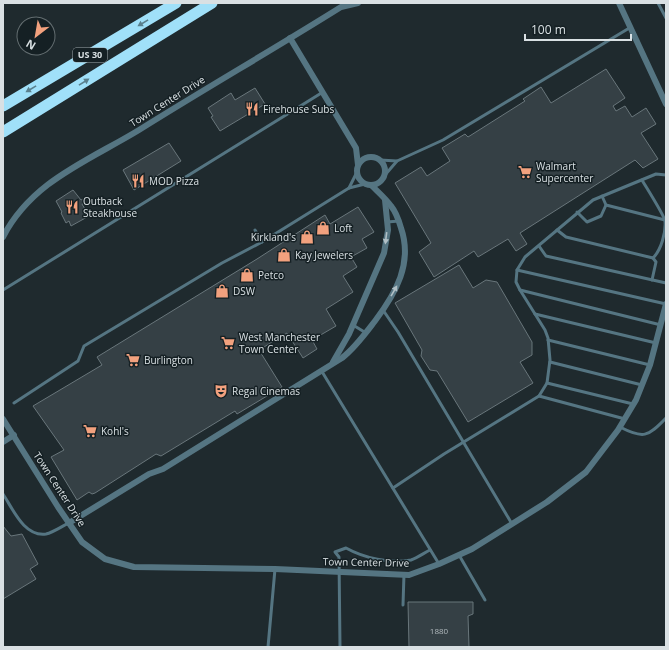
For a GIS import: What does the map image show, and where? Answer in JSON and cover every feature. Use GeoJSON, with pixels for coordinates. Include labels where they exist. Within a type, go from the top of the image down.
{"type":"FeatureCollection","features":[{"type":"Feature","properties":{"kind":"highway","name":"US 30"},"geometry":{"type":"LineString","coordinates":[[3,106],[176,3]]}},
{"type":"Feature","properties":{"kind":"highway","name":"US 30"},"geometry":{"type":"LineString","coordinates":[[3,132],[212,3]]}},
{"type":"Feature","properties":{"kind":"highway"},"geometry":{"type":"LineString","coordinates":[[152,40],[221,3]]}},
{"type":"Feature","properties":{"kind":"street","name":"Town Center Drive"},"geometry":{"type":"LineString","coordinates":[[3,237],[15,218],[32,197],[60,176],[341,7],[358,3]]}},
{"type":"Feature","properties":{"kind":"street"},"geometry":{"type":"LineString","coordinates":[[619,3],[666,104]]}},
{"type":"Feature","properties":{"kind":"street"},"geometry":{"type":"LineString","coordinates":[[69,523],[149,474],[158,472],[169,466],[347,354],[383,310],[399,282],[404,267],[405,241],[399,221],[384,197],[372,186],[359,180],[357,172],[358,165],[356,148],[290,38]]}},
{"type":"Feature","properties":{"kind":"street"},"geometry":{"type":"LineString","coordinates":[[333,362],[352,326],[384,253],[387,240],[387,222],[384,197],[385,168],[377,159],[356,148]]}},
{"type":"Feature","properties":{"kind":"street"},"geometry":{"type":"LineString","coordinates":[[358,165],[367,158],[377,159]]}},
{"type":"Feature","properties":{"kind":"street"},"geometry":{"type":"LineString","coordinates":[[372,186],[379,184],[384,178]]}},
{"type":"Feature","properties":{"kind":"street","name":"Town Center Drive"},"geometry":{"type":"LineString","coordinates":[[4,421],[82,542],[105,559],[134,567],[275,569],[409,575],[439,564],[472,549],[547,502],[586,472],[620,427],[634,404],[650,365],[666,304]]}},
{"type":"Feature","properties":{"kind":"street"},"geometry":{"type":"LineString","coordinates":[[3,442],[14,435]]}},
{"type":"Feature","properties":{"kind":"lane"},"geometry":{"type":"LineString","coordinates":[[658,3],[666,18]]}},
{"type":"Feature","properties":{"kind":"lane"},"geometry":{"type":"LineString","coordinates":[[384,178],[397,161],[443,140],[631,27]]}},
{"type":"Feature","properties":{"kind":"lane"},"geometry":{"type":"LineString","coordinates":[[3,290],[323,92]]}},
{"type":"Feature","properties":{"kind":"lane"},"geometry":{"type":"LineString","coordinates":[[377,159],[397,161]]}},
{"type":"Feature","properties":{"kind":"lane"},"geometry":{"type":"LineString","coordinates":[[349,188],[357,172]]}},
{"type":"Feature","properties":{"kind":"lane"},"geometry":{"type":"LineString","coordinates":[[393,488],[463,442],[539,396],[547,382],[550,362],[548,340],[545,330],[516,282],[517,270],[525,257],[593,200],[656,174],[666,175]]}},
{"type":"Feature","properties":{"kind":"lane"},"geometry":{"type":"LineString","coordinates":[[642,180],[665,220],[663,237],[658,253],[653,258]]}},
{"type":"Feature","properties":{"kind":"lane"},"geometry":{"type":"LineString","coordinates":[[14,403],[78,361],[84,346],[222,262],[262,242],[349,188],[365,184]]}},
{"type":"Feature","properties":{"kind":"lane"},"geometry":{"type":"LineString","coordinates":[[577,212],[587,222],[601,216],[606,205],[602,196]]}},
{"type":"Feature","properties":{"kind":"lane"},"geometry":{"type":"LineString","coordinates":[[606,205],[665,220]]}},
{"type":"Feature","properties":{"kind":"lane"},"geometry":{"type":"LineString","coordinates":[[387,222],[399,221]]}},
{"type":"Feature","properties":{"kind":"lane"},"geometry":{"type":"LineString","coordinates":[[255,230],[262,242]]}},
{"type":"Feature","properties":{"kind":"lane"},"geometry":{"type":"LineString","coordinates":[[557,230],[566,237],[653,258],[656,262],[652,280]]}},
{"type":"Feature","properties":{"kind":"lane"},"geometry":{"type":"LineString","coordinates":[[539,246],[546,256],[666,284]]}},
{"type":"Feature","properties":{"kind":"lane"},"geometry":{"type":"LineString","coordinates":[[517,270],[666,304]]}},
{"type":"Feature","properties":{"kind":"lane"},"geometry":{"type":"LineString","coordinates":[[520,290],[660,325]]}},
{"type":"Feature","properties":{"kind":"lane"},"geometry":{"type":"LineString","coordinates":[[383,310],[398,332],[512,524]]}},
{"type":"Feature","properties":{"kind":"lane"},"geometry":{"type":"LineString","coordinates":[[535,314],[656,343]]}},
{"type":"Feature","properties":{"kind":"lane"},"geometry":{"type":"LineString","coordinates":[[352,326],[366,332]]}},
{"type":"Feature","properties":{"kind":"lane"},"geometry":{"type":"LineString","coordinates":[[548,340],[650,365]]}},
{"type":"Feature","properties":{"kind":"lane"},"geometry":{"type":"LineString","coordinates":[[550,362],[642,384]]}},
{"type":"Feature","properties":{"kind":"lane"},"geometry":{"type":"LineString","coordinates":[[321,370],[439,564]]}},
{"type":"Feature","properties":{"kind":"lane"},"geometry":{"type":"LineString","coordinates":[[547,382],[634,404]]}},
{"type":"Feature","properties":{"kind":"lane"},"geometry":{"type":"LineString","coordinates":[[539,396],[624,419]]}},
{"type":"Feature","properties":{"kind":"lane"},"geometry":{"type":"LineString","coordinates":[[620,427],[635,435],[648,434],[666,418]]}},
{"type":"Feature","properties":{"kind":"lane"},"geometry":{"type":"LineString","coordinates":[[3,494],[21,522],[30,531],[37,534],[48,534],[69,523]]}},
{"type":"Feature","properties":{"kind":"lane"},"geometry":{"type":"LineString","coordinates":[[340,647],[339,557],[335,552],[346,548],[360,555],[385,561],[411,560],[430,550]]}},
{"type":"Feature","properties":{"kind":"lane"},"geometry":{"type":"LineString","coordinates":[[459,555],[485,600]]}},
{"type":"Feature","properties":{"kind":"lane"},"geometry":{"type":"LineString","coordinates":[[268,647],[275,569]]}},
{"type":"Feature","properties":{"kind":"lane"},"geometry":{"type":"LineString","coordinates":[[403,605],[404,574]]}},
{"type":"Feature","properties":{"kind":"building","name":"Walmart Supercenter"},"geometry":{"type":"Polygon","coordinates":[[[606,69],[625,98],[613,106],[616,111],[625,106],[632,117],[646,108],[656,124],[641,133],[658,159],[643,168],[635,160],[520,233],[527,244],[516,251],[508,239],[478,257],[474,251],[434,277],[419,252],[431,243],[395,183],[421,167],[427,176],[450,161],[442,148],[465,134],[468,137],[525,101],[523,99],[541,87],[551,103],[606,69]]]}},
{"type":"Feature","properties":{"kind":"building"},"geometry":{"type":"Polygon","coordinates":[[[255,88],[265,104],[220,131],[211,117],[213,116],[208,108],[231,93],[235,100],[255,88]]]}},
{"type":"Feature","properties":{"kind":"building"},"geometry":{"type":"Polygon","coordinates":[[[169,143],[181,161],[134,190],[123,170],[169,143]]]}},
{"type":"Feature","properties":{"kind":"building","name":"Outback Steakhouse"},"geometry":{"type":"Polygon","coordinates":[[[73,190],[81,200],[83,199],[85,203],[82,204],[89,216],[71,226],[69,221],[66,223],[56,201],[73,190]]]}},
{"type":"Feature","properties":{"kind":"building"},"geometry":{"type":"Polygon","coordinates":[[[358,207],[374,232],[362,239],[367,248],[351,257],[357,267],[343,276],[353,292],[326,309],[336,326],[312,340],[317,349],[303,358],[287,333],[259,350],[282,387],[237,414],[235,411],[161,456],[156,454],[95,493],[92,494],[89,492],[77,500],[51,457],[64,450],[33,406],[102,365],[97,357],[257,259],[325,215],[330,224],[358,207]]]}},
{"type":"Feature","properties":{"kind":"building"},"geometry":{"type":"Polygon","coordinates":[[[459,265],[473,288],[486,280],[497,282],[532,342],[532,355],[520,362],[533,383],[468,422],[437,371],[430,370],[421,356],[422,350],[395,303],[459,265]]]}},
{"type":"Feature","properties":{"kind":"building"},"geometry":{"type":"Polygon","coordinates":[[[3,526],[11,536],[22,534],[38,564],[30,569],[36,579],[3,599],[3,526]]]}},
{"type":"Feature","properties":{"kind":"building"},"geometry":{"type":"Polygon","coordinates":[[[408,602],[473,602],[473,614],[468,616],[469,647],[409,647],[408,602]]]}},
{"type":"Feature","properties":{"kind":"place","name":"Firehouse Subs"},"geometry":{"type":"Point","coordinates":[252,109]}},
{"type":"Feature","properties":{"kind":"place","name":"Walmart Supercenter"},"geometry":{"type":"Point","coordinates":[525,172]}},
{"type":"Feature","properties":{"kind":"place","name":"MOD Pizza"},"geometry":{"type":"Point","coordinates":[138,181]}},
{"type":"Feature","properties":{"kind":"place","name":"Outback Steakhouse"},"geometry":{"type":"Point","coordinates":[72,207]}},
{"type":"Feature","properties":{"kind":"place","name":"Loft"},"geometry":{"type":"Point","coordinates":[323,228]}},
{"type":"Feature","properties":{"kind":"place","name":"Kirkland's"},"geometry":{"type":"Point","coordinates":[307,237]}},
{"type":"Feature","properties":{"kind":"place","name":"Kay Jewelers"},"geometry":{"type":"Point","coordinates":[284,255]}},
{"type":"Feature","properties":{"kind":"place","name":"Petco"},"geometry":{"type":"Point","coordinates":[247,275]}},
{"type":"Feature","properties":{"kind":"place","name":"DSW"},"geometry":{"type":"Point","coordinates":[222,291]}},
{"type":"Feature","properties":{"kind":"place","name":"West Manchester Town Center"},"geometry":{"type":"Point","coordinates":[228,343]}},
{"type":"Feature","properties":{"kind":"place","name":"Burlington"},"geometry":{"type":"Point","coordinates":[133,360]}},
{"type":"Feature","properties":{"kind":"place","name":"Regal Cinemas"},"geometry":{"type":"Point","coordinates":[221,391]}},
{"type":"Feature","properties":{"kind":"place","name":"Kohl's"},"geometry":{"type":"Point","coordinates":[90,431]}}]}
